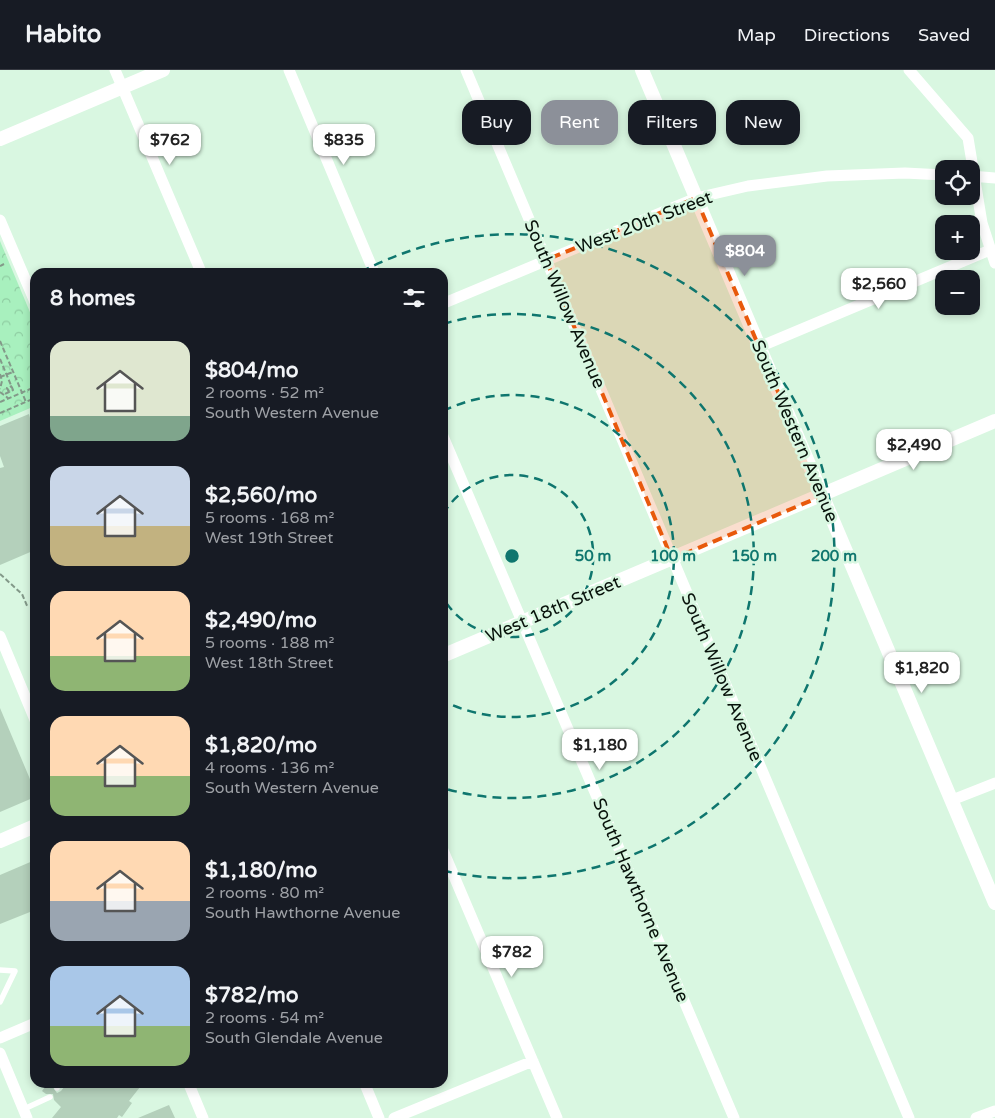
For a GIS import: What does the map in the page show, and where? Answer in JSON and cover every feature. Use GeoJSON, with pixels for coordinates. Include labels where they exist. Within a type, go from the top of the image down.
{"type":"FeatureCollection","features":[{"type":"Feature","properties":{"kind":"street"},"geometry":{"type":"LineString","coordinates":[[115,70],[199,268]]}},
{"type":"Feature","properties":{"kind":"street"},"geometry":{"type":"LineString","coordinates":[[0,139],[164,70]]}},
{"type":"Feature","properties":{"kind":"street"},"geometry":{"type":"LineString","coordinates":[[289,70],[372,268]]}},
{"type":"Feature","properties":{"kind":"street","name":"South Willow Avenue"},"geometry":{"type":"LineString","coordinates":[[466,70],[909,1118]]}},
{"type":"Feature","properties":{"kind":"street","name":"South Western Avenue"},"geometry":{"type":"LineString","coordinates":[[642,70],[994,900]]}},
{"type":"Feature","properties":{"kind":"street"},"geometry":{"type":"LineString","coordinates":[[909,70],[968,138],[971,160]]}},
{"type":"Feature","properties":{"kind":"street","name":"West 20th Street"},"geometry":{"type":"LineString","coordinates":[[448,301],[696,198],[748,186],[826,176],[905,173],[935,175]]}},
{"type":"Feature","properties":{"kind":"street"},"geometry":{"type":"LineString","coordinates":[[980,177],[995,178]]}},
{"type":"Feature","properties":{"kind":"street"},"geometry":{"type":"LineString","coordinates":[[979,205],[982,223],[995,262]]}},
{"type":"Feature","properties":{"kind":"street"},"geometry":{"type":"LineString","coordinates":[[0,220],[30,290]]}},
{"type":"Feature","properties":{"kind":"street"},"geometry":{"type":"LineString","coordinates":[[759,346],[990,250]]}},
{"type":"Feature","properties":{"kind":"street","name":"West 18th Street"},"geometry":{"type":"LineString","coordinates":[[448,653],[995,421]]}},
{"type":"Feature","properties":{"kind":"street","name":"South Hawthorne Avenue"},"geometry":{"type":"LineString","coordinates":[[448,448],[734,1118]]}},
{"type":"Feature","properties":{"kind":"street"},"geometry":{"type":"LineString","coordinates":[[0,636],[30,708]]}},
{"type":"Feature","properties":{"kind":"street"},"geometry":{"type":"LineString","coordinates":[[952,800],[995,782]]}},
{"type":"Feature","properties":{"kind":"street"},"geometry":{"type":"LineString","coordinates":[[0,841],[30,828]]}},
{"type":"Feature","properties":{"kind":"street"},"geometry":{"type":"LineString","coordinates":[[448,862],[557,1118]]}},
{"type":"Feature","properties":{"kind":"street"},"geometry":{"type":"LineString","coordinates":[[0,1038],[30,1027]]}},
{"type":"Feature","properties":{"kind":"street"},"geometry":{"type":"LineString","coordinates":[[0,1053],[25,1114]]}},
{"type":"Feature","properties":{"kind":"street"},"geometry":{"type":"LineString","coordinates":[[394,1118],[533,1061]]}},
{"type":"Feature","properties":{"kind":"street"},"geometry":{"type":"LineString","coordinates":[[190,1088],[203,1118]]}},
{"type":"Feature","properties":{"kind":"street"},"geometry":{"type":"LineString","coordinates":[[366,1088],[379,1118]]}},
{"type":"Feature","properties":{"kind":"street"},"geometry":{"type":"LineString","coordinates":[[976,1118],[995,1111]]}},
{"type":"Feature","properties":{"kind":"lane"},"geometry":{"type":"LineString","coordinates":[[0,970],[15,971],[0,1002]]}},
{"type":"Feature","properties":{"kind":"lane"},"geometry":{"type":"LineString","coordinates":[[25,1114],[50,1097]]}},
{"type":"Feature","properties":{"kind":"path"},"geometry":{"type":"LineString","coordinates":[[0,266],[4,264]]}},
{"type":"Feature","properties":{"kind":"path"},"geometry":{"type":"LineString","coordinates":[[0,340],[26,402]]}},
{"type":"Feature","properties":{"kind":"path"},"geometry":{"type":"LineString","coordinates":[[0,352],[4,351]]}},
{"type":"Feature","properties":{"kind":"path"},"geometry":{"type":"LineString","coordinates":[[0,359],[13,390],[5,394]]}},
{"type":"Feature","properties":{"kind":"path"},"geometry":{"type":"LineString","coordinates":[[8,398],[0,390],[0,376],[13,372]]}},
{"type":"Feature","properties":{"kind":"path"},"geometry":{"type":"LineString","coordinates":[[0,402],[30,389]]}},
{"type":"Feature","properties":{"kind":"path"},"geometry":{"type":"LineString","coordinates":[[0,413],[30,400]]}},
{"type":"Feature","properties":{"kind":"path"},"geometry":{"type":"LineString","coordinates":[[0,574],[22,594],[28,608]]}},
{"type":"Feature","properties":{"kind":"highlighted area"},"geometry":{"type":"Polygon","coordinates":[[[696,198],[822,496],[672,559],[546,260],[696,198]]]}},
{"type":"Feature","properties":{"kind":"green space"},"geometry":{"type":"Polygon","coordinates":[[[0,241],[30,312],[30,408],[0,421],[0,241]]]}},
{"type":"Feature","properties":{"kind":"building"},"geometry":{"type":"Polygon","coordinates":[[[29,414],[30,552],[0,565],[0,468],[4,467],[0,456],[0,426],[29,414]]]}},
{"type":"Feature","properties":{"kind":"building"},"geometry":{"type":"Polygon","coordinates":[[[0,708],[30,779],[30,799],[0,812],[0,708]]]}},
{"type":"Feature","properties":{"kind":"building"},"geometry":{"type":"Polygon","coordinates":[[[30,862],[30,912],[0,924],[0,875],[30,862]]]}},
{"type":"Feature","properties":{"kind":"building"},"geometry":{"type":"Polygon","coordinates":[[[44,1088],[53,1088],[57,1093],[63,1088],[139,1088],[129,1101],[132,1103],[122,1117],[119,1115],[117,1118],[52,1118],[61,1107],[54,1100],[53,1094],[46,1094],[42,1091],[44,1088]]]}},
{"type":"Feature","properties":{"kind":"building"},"geometry":{"type":"Polygon","coordinates":[[[169,1105],[175,1118],[138,1118],[169,1105]]]}}]}
